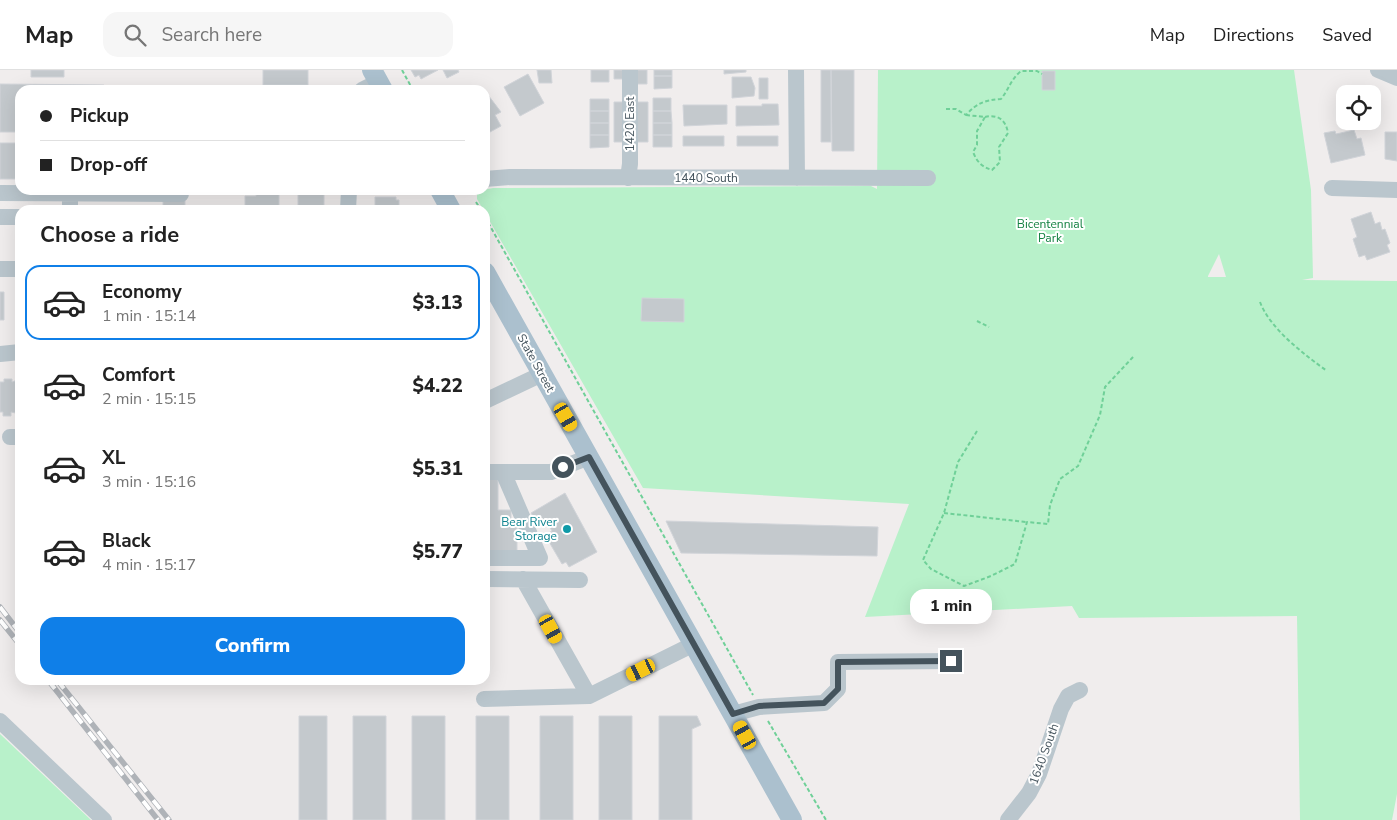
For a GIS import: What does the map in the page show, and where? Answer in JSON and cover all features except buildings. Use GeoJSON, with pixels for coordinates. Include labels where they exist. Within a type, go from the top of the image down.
{"type":"FeatureCollection","features":[{"type":"Feature","properties":{"kind":"main road","name":"State Street"},"geometry":{"type":"LineString","coordinates":[[490,281],[792,820]]}},
{"type":"Feature","properties":{"kind":"street","name":"1420 East"},"geometry":{"type":"LineString","coordinates":[[628,178],[630,164],[630,70]]}},
{"type":"Feature","properties":{"kind":"street"},"geometry":{"type":"LineString","coordinates":[[796,70],[797,178]]}},
{"type":"Feature","properties":{"kind":"street"},"geometry":{"type":"LineString","coordinates":[[1378,70],[1397,78]]}},
{"type":"Feature","properties":{"kind":"street","name":"1440 South"},"geometry":{"type":"LineString","coordinates":[[490,179],[510,177],[928,178]]}},
{"type":"Feature","properties":{"kind":"street"},"geometry":{"type":"LineString","coordinates":[[1332,188],[1397,190]]}},
{"type":"Feature","properties":{"kind":"street"},"geometry":{"type":"LineString","coordinates":[[0,193],[15,193]]}},
{"type":"Feature","properties":{"kind":"street"},"geometry":{"type":"LineString","coordinates":[[0,217],[15,217]]}},
{"type":"Feature","properties":{"kind":"street"},"geometry":{"type":"LineString","coordinates":[[0,269],[15,269]]}},
{"type":"Feature","properties":{"kind":"street"},"geometry":{"type":"LineString","coordinates":[[0,354],[15,352]]}},
{"type":"Feature","properties":{"kind":"street"},"geometry":{"type":"LineString","coordinates":[[490,399],[542,374]]}},
{"type":"Feature","properties":{"kind":"street"},"geometry":{"type":"LineString","coordinates":[[490,472],[551,472],[589,457]]}},
{"type":"Feature","properties":{"kind":"street"},"geometry":{"type":"LineString","coordinates":[[490,558],[540,558],[504,472]]}},
{"type":"Feature","properties":{"kind":"street"},"geometry":{"type":"LineString","coordinates":[[490,579],[580,580]]}},
{"type":"Feature","properties":{"kind":"street"},"geometry":{"type":"LineString","coordinates":[[523,579],[588,696]]}},
{"type":"Feature","properties":{"kind":"street"},"geometry":{"type":"LineString","coordinates":[[484,699],[588,696],[694,644]]}},
{"type":"Feature","properties":{"kind":"street"},"geometry":{"type":"LineString","coordinates":[[733,714],[759,706],[824,703],[838,689],[838,662],[951,661]]}},
{"type":"Feature","properties":{"kind":"street","name":"1640 South"},"geometry":{"type":"LineString","coordinates":[[1008,820],[1029,793],[1039,774],[1061,709],[1068,696],[1080,690]]}},
{"type":"Feature","properties":{"kind":"street"},"geometry":{"type":"LineString","coordinates":[[0,722],[104,820]]}},
{"type":"Feature","properties":{"kind":"path"},"geometry":{"type":"LineString","coordinates":[[402,70],[410,85]]}},
{"type":"Feature","properties":{"kind":"path"},"geometry":{"type":"LineString","coordinates":[[966,115],[974,106],[987,100],[1001,99],[1008,90],[1012,78],[1022,71],[1042,74]]}},
{"type":"Feature","properties":{"kind":"path"},"geometry":{"type":"LineString","coordinates":[[946,109],[956,109],[966,115],[985,117],[992,115],[998,117],[1007,126],[1008,133],[999,147],[1000,162],[992,170],[979,163],[974,152],[977,145],[977,131],[985,117]]}},
{"type":"Feature","properties":{"kind":"path"},"geometry":{"type":"LineString","coordinates":[[490,227],[759,706],[826,820]]}},
{"type":"Feature","properties":{"kind":"path"},"geometry":{"type":"LineString","coordinates":[[1260,302],[1270,320],[1305,356],[1327,371]]}},
{"type":"Feature","properties":{"kind":"path"},"geometry":{"type":"LineString","coordinates":[[977,321],[989,327]]}},
{"type":"Feature","properties":{"kind":"path"},"geometry":{"type":"LineString","coordinates":[[944,513],[1048,524],[1050,505],[1060,479],[1078,466],[1100,415],[1105,387],[1134,356]]}},
{"type":"Feature","properties":{"kind":"path"},"geometry":{"type":"LineString","coordinates":[[977,431],[958,462],[944,513],[923,560],[931,569],[964,586],[991,576],[1015,564],[1027,522]]}},
{"type":"Feature","properties":{"kind":"green space","name":"Bicentennial Park"},"geometry":{"type":"Polygon","coordinates":[[[878,70],[1294,70],[1311,190],[1313,278],[1302,280],[1397,281],[1397,794],[1392,820],[1300,820],[1297,616],[1079,618],[1072,606],[865,617],[909,504],[643,488],[490,222],[490,205],[480,205],[477,199],[477,195],[490,195],[490,189],[493,188],[871,186],[877,189],[878,70]],[[1219,254],[1208,276],[1226,277],[1219,254]]]}},
{"type":"Feature","properties":{"kind":"green space"},"geometry":{"type":"Polygon","coordinates":[[[0,734],[91,820],[0,820],[0,734]]]}},
{"type":"Feature","properties":{"kind":"railway"},"geometry":{"type":"LineString","coordinates":[[0,607],[15,626]]}},
{"type":"Feature","properties":{"kind":"railway"},"geometry":{"type":"LineString","coordinates":[[0,620],[15,639]]}},
{"type":"Feature","properties":{"kind":"railway"},"geometry":{"type":"LineString","coordinates":[[52,685],[158,820]]}},
{"type":"Feature","properties":{"kind":"railway"},"geometry":{"type":"LineString","coordinates":[[61,685],[169,820]]}},
{"type":"Feature","properties":{"kind":"place","name":"Bear River Storage"},"geometry":{"type":"Point","coordinates":[567,529]}},
{"type":"Feature","properties":{"kind":"route"},"geometry":{"type":"LineString","coordinates":[[563,467],[589,457],[733,714],[759,706],[824,703],[838,689],[838,662],[951,661]]}}]}
